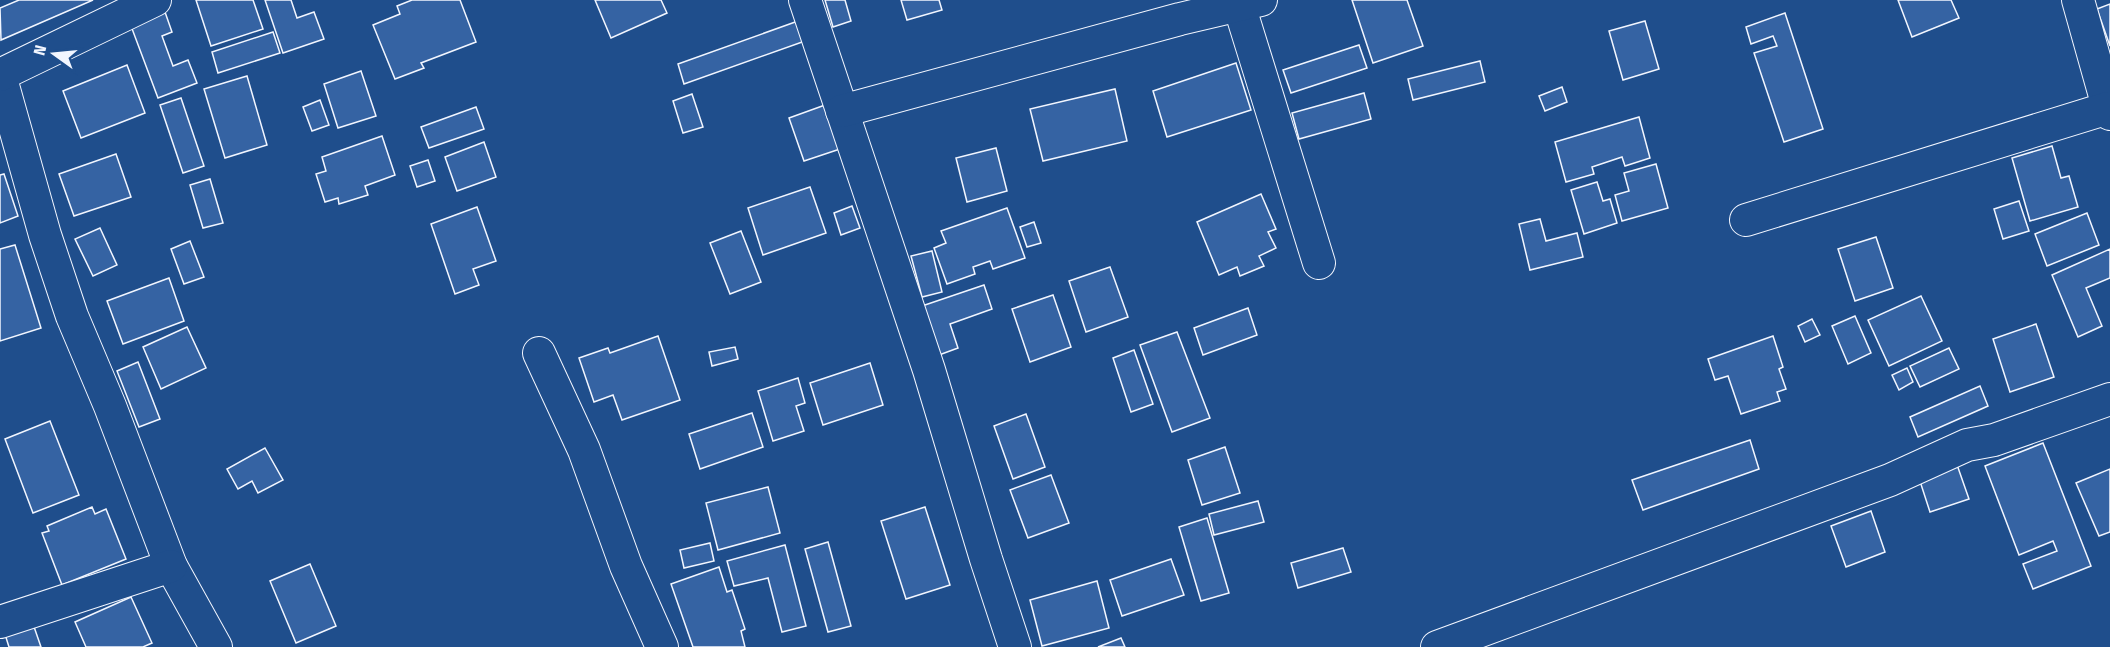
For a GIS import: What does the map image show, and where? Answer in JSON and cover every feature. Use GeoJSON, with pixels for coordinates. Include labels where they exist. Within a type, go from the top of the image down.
{"type":"FeatureCollection","features":[{"type":"Feature","properties":{"kind":"street"},"geometry":{"type":"LineString","coordinates":[[155,0],[0,75],[45,235],[72,316],[110,406],[171,566],[216,647]]}},
{"type":"Feature","properties":{"kind":"street"},"geometry":{"type":"LineString","coordinates":[[805,0],[929,370],[1015,647]]}},
{"type":"Feature","properties":{"kind":"street"},"geometry":{"type":"LineString","coordinates":[[1746,220],[2109,111],[2078,0]]}},
{"type":"Feature","properties":{"kind":"street"},"geometry":{"type":"LineString","coordinates":[[842,111],[1180,19],[1250,3],[1319,263]]}},
{"type":"Feature","properties":{"kind":"street"},"geometry":{"type":"LineString","coordinates":[[539,353],[584,450],[626,566],[662,647]]}},
{"type":"Feature","properties":{"kind":"street"},"geometry":{"type":"LineString","coordinates":[[1437,647],[1890,480],[1967,445],[1994,440],[2110,399]]}},
{"type":"Feature","properties":{"kind":"street"},"geometry":{"type":"LineString","coordinates":[[0,622],[171,566]]}},
{"type":"Feature","properties":{"kind":"building"},"geometry":{"type":"Polygon","coordinates":[[[19,0],[93,0],[1,40],[0,8],[19,0]]]}},
{"type":"Feature","properties":{"kind":"building"},"geometry":{"type":"Polygon","coordinates":[[[196,0],[253,0],[263,29],[211,46],[196,0]]]}},
{"type":"Feature","properties":{"kind":"building"},"geometry":{"type":"Polygon","coordinates":[[[265,0],[291,0],[297,18],[314,12],[324,39],[283,53],[265,0]]]}},
{"type":"Feature","properties":{"kind":"building"},"geometry":{"type":"Polygon","coordinates":[[[412,0],[460,0],[476,42],[421,63],[424,68],[395,79],[373,25],[400,14],[397,6],[412,0]]]}},
{"type":"Feature","properties":{"kind":"building"},"geometry":{"type":"Polygon","coordinates":[[[595,0],[661,0],[667,13],[611,38],[595,0]]]}},
{"type":"Feature","properties":{"kind":"building"},"geometry":{"type":"Polygon","coordinates":[[[825,0],[845,0],[851,21],[833,27],[825,0]]]}},
{"type":"Feature","properties":{"kind":"building"},"geometry":{"type":"Polygon","coordinates":[[[901,0],[939,0],[942,10],[907,20],[901,0]]]}},
{"type":"Feature","properties":{"kind":"building"},"geometry":{"type":"Polygon","coordinates":[[[1352,0],[1407,0],[1423,46],[1373,63],[1352,0]]]}},
{"type":"Feature","properties":{"kind":"building"},"geometry":{"type":"Polygon","coordinates":[[[1898,0],[1951,0],[1959,18],[1912,37],[1898,0]]]}},
{"type":"Feature","properties":{"kind":"building"},"geometry":{"type":"Polygon","coordinates":[[[2110,4],[2110,46],[2097,9],[2110,4]]]}},
{"type":"Feature","properties":{"kind":"building"},"geometry":{"type":"Polygon","coordinates":[[[165,12],[172,32],[162,36],[173,66],[188,60],[197,83],[158,98],[131,26],[165,12]]]}},
{"type":"Feature","properties":{"kind":"building"},"geometry":{"type":"Polygon","coordinates":[[[1785,13],[1823,129],[1784,142],[1754,53],[1777,46],[1773,36],[1751,44],[1746,27],[1785,13]]]}},
{"type":"Feature","properties":{"kind":"building"},"geometry":{"type":"Polygon","coordinates":[[[798,21],[805,41],[684,84],[678,64],[798,21]]]}},
{"type":"Feature","properties":{"kind":"building"},"geometry":{"type":"Polygon","coordinates":[[[1645,21],[1659,69],[1623,80],[1609,31],[1645,21]]]}},
{"type":"Feature","properties":{"kind":"building"},"geometry":{"type":"Polygon","coordinates":[[[273,32],[280,53],[218,73],[212,52],[273,32]]]}},
{"type":"Feature","properties":{"kind":"building"},"geometry":{"type":"Polygon","coordinates":[[[1359,45],[1367,68],[1291,93],[1283,70],[1359,45]]]}},
{"type":"Feature","properties":{"kind":"building"},"geometry":{"type":"Polygon","coordinates":[[[1480,61],[1485,82],[1413,100],[1408,79],[1480,61]]]}},
{"type":"Feature","properties":{"kind":"building"},"geometry":{"type":"Polygon","coordinates":[[[1236,63],[1251,110],[1167,137],[1153,91],[1236,63]]]}},
{"type":"Feature","properties":{"kind":"building"},"geometry":{"type":"Polygon","coordinates":[[[127,65],[145,113],[81,138],[63,91],[127,65]]]}},
{"type":"Feature","properties":{"kind":"building"},"geometry":{"type":"Polygon","coordinates":[[[361,71],[376,116],[338,128],[324,84],[361,71]]]}},
{"type":"Feature","properties":{"kind":"building"},"geometry":{"type":"Polygon","coordinates":[[[247,76],[267,145],[225,158],[204,89],[247,76]]]}},
{"type":"Feature","properties":{"kind":"building"},"geometry":{"type":"Polygon","coordinates":[[[1562,87],[1567,102],[1545,111],[1539,96],[1562,87]]]}},
{"type":"Feature","properties":{"kind":"building"},"geometry":{"type":"Polygon","coordinates":[[[1115,89],[1127,141],[1043,161],[1030,109],[1115,89]]]}},
{"type":"Feature","properties":{"kind":"building"},"geometry":{"type":"Polygon","coordinates":[[[1364,93],[1371,119],[1299,139],[1292,113],[1364,93]]]}},
{"type":"Feature","properties":{"kind":"building"},"geometry":{"type":"Polygon","coordinates":[[[692,94],[703,127],[683,133],[673,101],[692,94]]]}},
{"type":"Feature","properties":{"kind":"building"},"geometry":{"type":"Polygon","coordinates":[[[181,98],[204,166],[183,173],[160,105],[181,98]]]}},
{"type":"Feature","properties":{"kind":"building"},"geometry":{"type":"Polygon","coordinates":[[[320,100],[329,125],[312,131],[303,107],[320,100]]]}},
{"type":"Feature","properties":{"kind":"building"},"geometry":{"type":"Polygon","coordinates":[[[825,105],[840,149],[804,161],[789,118],[825,105]]]}},
{"type":"Feature","properties":{"kind":"building"},"geometry":{"type":"Polygon","coordinates":[[[476,107],[484,129],[429,148],[421,127],[476,107]]]}},
{"type":"Feature","properties":{"kind":"building"},"geometry":{"type":"Polygon","coordinates":[[[1639,117],[1650,158],[1625,166],[1622,157],[1592,167],[1594,174],[1566,182],[1555,142],[1639,117]]]}},
{"type":"Feature","properties":{"kind":"building"},"geometry":{"type":"Polygon","coordinates":[[[382,136],[395,175],[365,186],[368,195],[339,204],[338,198],[325,202],[316,174],[326,171],[322,157],[382,136]]]}},
{"type":"Feature","properties":{"kind":"building"},"geometry":{"type":"Polygon","coordinates":[[[484,142],[496,177],[457,191],[445,157],[484,142]]]}},
{"type":"Feature","properties":{"kind":"building"},"geometry":{"type":"Polygon","coordinates":[[[2052,146],[2061,178],[2069,176],[2078,207],[2030,221],[2012,158],[2052,146]]]}},
{"type":"Feature","properties":{"kind":"building"},"geometry":{"type":"Polygon","coordinates":[[[996,148],[1007,191],[967,202],[956,158],[996,148]]]}},
{"type":"Feature","properties":{"kind":"building"},"geometry":{"type":"Polygon","coordinates":[[[116,154],[131,197],[74,216],[59,174],[116,154]]]}},
{"type":"Feature","properties":{"kind":"building"},"geometry":{"type":"Polygon","coordinates":[[[428,160],[435,181],[417,187],[410,166],[428,160]]]}},
{"type":"Feature","properties":{"kind":"building"},"geometry":{"type":"Polygon","coordinates":[[[1656,164],[1668,208],[1622,221],[1615,195],[1629,191],[1624,173],[1656,164]]]}},
{"type":"Feature","properties":{"kind":"building"},"geometry":{"type":"Polygon","coordinates":[[[4,174],[18,216],[0,223],[0,175],[4,174]]]}},
{"type":"Feature","properties":{"kind":"building"},"geometry":{"type":"Polygon","coordinates":[[[210,179],[223,223],[203,228],[190,185],[210,179]]]}},
{"type":"Feature","properties":{"kind":"building"},"geometry":{"type":"Polygon","coordinates":[[[1597,182],[1603,201],[1610,199],[1617,223],[1584,234],[1571,190],[1597,182]]]}},
{"type":"Feature","properties":{"kind":"building"},"geometry":{"type":"Polygon","coordinates":[[[810,187],[826,233],[763,255],[748,208],[810,187]]]}},
{"type":"Feature","properties":{"kind":"building"},"geometry":{"type":"Polygon","coordinates":[[[1261,194],[1276,229],[1268,232],[1276,248],[1259,256],[1264,266],[1240,276],[1237,267],[1219,275],[1197,222],[1261,194]]]}},
{"type":"Feature","properties":{"kind":"building"},"geometry":{"type":"Polygon","coordinates":[[[2019,201],[2029,231],[2003,239],[1994,209],[2019,201]]]}},
{"type":"Feature","properties":{"kind":"building"},"geometry":{"type":"Polygon","coordinates":[[[852,206],[860,228],[841,235],[834,213],[852,206]]]}},
{"type":"Feature","properties":{"kind":"building"},"geometry":{"type":"Polygon","coordinates":[[[477,207],[496,261],[473,269],[479,285],[455,294],[431,224],[477,207]]]}},
{"type":"Feature","properties":{"kind":"building"},"geometry":{"type":"Polygon","coordinates":[[[1007,208],[1025,258],[993,269],[990,261],[973,267],[975,274],[947,284],[934,248],[946,243],[941,231],[1007,208]]]}},
{"type":"Feature","properties":{"kind":"building"},"geometry":{"type":"Polygon","coordinates":[[[2087,213],[2099,245],[2047,266],[2035,234],[2087,213]]]}},
{"type":"Feature","properties":{"kind":"building"},"geometry":{"type":"Polygon","coordinates":[[[1540,219],[1546,241],[1577,233],[1583,257],[1530,270],[1519,224],[1540,219]]]}},
{"type":"Feature","properties":{"kind":"building"},"geometry":{"type":"Polygon","coordinates":[[[1034,222],[1041,243],[1027,247],[1020,227],[1034,222]]]}},
{"type":"Feature","properties":{"kind":"building"},"geometry":{"type":"Polygon","coordinates":[[[100,228],[117,265],[93,276],[75,239],[100,228]]]}},
{"type":"Feature","properties":{"kind":"building"},"geometry":{"type":"Polygon","coordinates":[[[741,231],[761,282],[730,294],[710,243],[741,231]]]}},
{"type":"Feature","properties":{"kind":"building"},"geometry":{"type":"Polygon","coordinates":[[[1876,237],[1893,288],[1855,301],[1838,249],[1876,237]]]}},
{"type":"Feature","properties":{"kind":"building"},"geometry":{"type":"Polygon","coordinates":[[[190,241],[204,277],[184,284],[171,249],[190,241]]]}},
{"type":"Feature","properties":{"kind":"building"},"geometry":{"type":"Polygon","coordinates":[[[15,245],[41,328],[0,341],[0,249],[15,245]]]}},
{"type":"Feature","properties":{"kind":"building"},"geometry":{"type":"Polygon","coordinates":[[[2110,249],[2110,278],[2086,288],[2102,326],[2078,337],[2052,275],[2110,249]]]}},
{"type":"Feature","properties":{"kind":"building"},"geometry":{"type":"Polygon","coordinates":[[[932,251],[942,292],[922,297],[911,256],[932,251]]]}},
{"type":"Feature","properties":{"kind":"building"},"geometry":{"type":"Polygon","coordinates":[[[1110,267],[1128,317],[1086,332],[1069,281],[1110,267]]]}},
{"type":"Feature","properties":{"kind":"building"},"geometry":{"type":"Polygon","coordinates":[[[169,278],[184,321],[123,344],[107,301],[169,278]]]}},
{"type":"Feature","properties":{"kind":"building"},"geometry":{"type":"Polygon","coordinates":[[[984,285],[992,309],[950,324],[958,348],[939,355],[922,306],[984,285]]]}},
{"type":"Feature","properties":{"kind":"building"},"geometry":{"type":"Polygon","coordinates":[[[1053,295],[1071,347],[1030,362],[1012,309],[1053,295]]]}},
{"type":"Feature","properties":{"kind":"building"},"geometry":{"type":"Polygon","coordinates":[[[1921,296],[1942,341],[1889,366],[1868,320],[1921,296]]]}},
{"type":"Feature","properties":{"kind":"building"},"geometry":{"type":"Polygon","coordinates":[[[1248,308],[1257,335],[1203,355],[1194,328],[1248,308]]]}},
{"type":"Feature","properties":{"kind":"building"},"geometry":{"type":"Polygon","coordinates":[[[1855,316],[1871,353],[1848,364],[1832,326],[1855,316]]]}},
{"type":"Feature","properties":{"kind":"building"},"geometry":{"type":"Polygon","coordinates":[[[1812,319],[1820,335],[1805,342],[1798,326],[1812,319]]]}},
{"type":"Feature","properties":{"kind":"building"},"geometry":{"type":"Polygon","coordinates":[[[2036,324],[2054,377],[2010,392],[1993,339],[2036,324]]]}},
{"type":"Feature","properties":{"kind":"building"},"geometry":{"type":"Polygon","coordinates":[[[187,327],[206,368],[161,389],[143,347],[187,327]]]}},
{"type":"Feature","properties":{"kind":"building"},"geometry":{"type":"Polygon","coordinates":[[[1177,332],[1210,418],[1172,432],[1140,345],[1177,332]]]}},
{"type":"Feature","properties":{"kind":"building"},"geometry":{"type":"Polygon","coordinates":[[[658,336],[680,400],[622,420],[613,395],[594,402],[579,358],[608,348],[610,353],[658,336]]]}},
{"type":"Feature","properties":{"kind":"building"},"geometry":{"type":"Polygon","coordinates":[[[1773,336],[1783,367],[1779,369],[1786,389],[1777,392],[1780,401],[1741,414],[1728,376],[1715,380],[1708,359],[1773,336]]]}},
{"type":"Feature","properties":{"kind":"building"},"geometry":{"type":"Polygon","coordinates":[[[735,347],[738,359],[712,366],[709,352],[735,347]]]}},
{"type":"Feature","properties":{"kind":"building"},"geometry":{"type":"Polygon","coordinates":[[[1949,348],[1959,369],[1920,387],[1910,366],[1949,348]]]}},
{"type":"Feature","properties":{"kind":"building"},"geometry":{"type":"Polygon","coordinates":[[[1134,350],[1153,404],[1131,412],[1113,358],[1134,350]]]}},
{"type":"Feature","properties":{"kind":"building"},"geometry":{"type":"Polygon","coordinates":[[[138,362],[160,419],[139,427],[117,371],[138,362]]]}},
{"type":"Feature","properties":{"kind":"building"},"geometry":{"type":"Polygon","coordinates":[[[870,363],[883,405],[823,425],[810,383],[870,363]]]}},
{"type":"Feature","properties":{"kind":"building"},"geometry":{"type":"Polygon","coordinates":[[[1907,368],[1913,382],[1899,390],[1892,375],[1907,368]]]}},
{"type":"Feature","properties":{"kind":"building"},"geometry":{"type":"Polygon","coordinates":[[[798,378],[805,403],[796,406],[804,431],[773,441],[758,391],[798,378]]]}},
{"type":"Feature","properties":{"kind":"building"},"geometry":{"type":"Polygon","coordinates":[[[1980,386],[1988,406],[1918,437],[1910,417],[1980,386]]]}},
{"type":"Feature","properties":{"kind":"building"},"geometry":{"type":"Polygon","coordinates":[[[752,413],[763,447],[700,469],[689,434],[752,413]]]}},
{"type":"Feature","properties":{"kind":"building"},"geometry":{"type":"Polygon","coordinates":[[[1026,414],[1045,467],[1013,479],[994,426],[1026,414]]]}},
{"type":"Feature","properties":{"kind":"building"},"geometry":{"type":"Polygon","coordinates":[[[50,421],[79,495],[33,513],[5,439],[50,421]]]}},
{"type":"Feature","properties":{"kind":"building"},"geometry":{"type":"Polygon","coordinates":[[[1750,440],[1759,469],[1643,510],[1632,480],[1750,440]]]}},
{"type":"Feature","properties":{"kind":"building"},"geometry":{"type":"Polygon","coordinates":[[[2043,443],[2091,566],[2033,589],[2023,564],[2057,551],[2053,541],[2019,555],[1985,466],[2043,443]]]}},
{"type":"Feature","properties":{"kind":"building"},"geometry":{"type":"Polygon","coordinates":[[[1225,447],[1240,493],[1202,505],[1188,460],[1225,447]]]}},
{"type":"Feature","properties":{"kind":"building"},"geometry":{"type":"Polygon","coordinates":[[[265,448],[283,480],[258,493],[252,481],[238,489],[227,469],[265,448]]]}},
{"type":"Feature","properties":{"kind":"building"},"geometry":{"type":"Polygon","coordinates":[[[1955,459],[1969,499],[1930,512],[1917,472],[1955,459]]]}},
{"type":"Feature","properties":{"kind":"building"},"geometry":{"type":"Polygon","coordinates":[[[2110,469],[2110,532],[2099,536],[2076,483],[2110,469]]]}},
{"type":"Feature","properties":{"kind":"building"},"geometry":{"type":"Polygon","coordinates":[[[1051,475],[1069,523],[1028,538],[1010,490],[1051,475]]]}},
{"type":"Feature","properties":{"kind":"building"},"geometry":{"type":"Polygon","coordinates":[[[768,487],[780,533],[718,550],[706,503],[768,487]]]}},
{"type":"Feature","properties":{"kind":"building"},"geometry":{"type":"Polygon","coordinates":[[[1258,501],[1264,522],[1214,535],[1209,514],[1258,501]]]}},
{"type":"Feature","properties":{"kind":"building"},"geometry":{"type":"Polygon","coordinates":[[[92,507],[95,514],[106,509],[126,559],[62,585],[42,533],[49,531],[47,526],[92,507]]]}},
{"type":"Feature","properties":{"kind":"building"},"geometry":{"type":"Polygon","coordinates":[[[925,507],[950,585],[906,599],[881,521],[925,507]]]}},
{"type":"Feature","properties":{"kind":"building"},"geometry":{"type":"Polygon","coordinates":[[[1871,511],[1885,552],[1846,567],[1831,526],[1871,511]]]}},
{"type":"Feature","properties":{"kind":"building"},"geometry":{"type":"Polygon","coordinates":[[[1207,518],[1229,593],[1201,601],[1179,527],[1207,518]]]}},
{"type":"Feature","properties":{"kind":"building"},"geometry":{"type":"Polygon","coordinates":[[[828,542],[851,626],[828,632],[805,549],[828,542]]]}},
{"type":"Feature","properties":{"kind":"building"},"geometry":{"type":"Polygon","coordinates":[[[710,543],[714,561],[684,568],[680,550],[710,543]]]}},
{"type":"Feature","properties":{"kind":"building"},"geometry":{"type":"Polygon","coordinates":[[[785,545],[806,626],[782,632],[768,578],[734,586],[727,561],[785,545]]]}},
{"type":"Feature","properties":{"kind":"building"},"geometry":{"type":"Polygon","coordinates":[[[1343,548],[1351,572],[1298,588],[1291,563],[1343,548]]]}},
{"type":"Feature","properties":{"kind":"building"},"geometry":{"type":"Polygon","coordinates":[[[1171,559],[1184,595],[1122,616],[1110,580],[1171,559]]]}},
{"type":"Feature","properties":{"kind":"building"},"geometry":{"type":"Polygon","coordinates":[[[310,564],[336,626],[296,643],[270,581],[310,564]]]}},
{"type":"Feature","properties":{"kind":"building"},"geometry":{"type":"Polygon","coordinates":[[[719,567],[727,592],[732,590],[745,629],[741,631],[745,647],[693,647],[671,584],[719,567]]]}},
{"type":"Feature","properties":{"kind":"building"},"geometry":{"type":"Polygon","coordinates":[[[1097,581],[1109,628],[1042,646],[1030,600],[1097,581]]]}},
{"type":"Feature","properties":{"kind":"building"},"geometry":{"type":"Polygon","coordinates":[[[131,597],[152,643],[143,647],[86,647],[75,622],[131,597]]]}},
{"type":"Feature","properties":{"kind":"building"},"geometry":{"type":"Polygon","coordinates":[[[31,618],[41,647],[9,647],[3,628],[31,618]]]}},
{"type":"Feature","properties":{"kind":"building"},"geometry":{"type":"Polygon","coordinates":[[[1121,638],[1125,647],[1098,647],[1121,638]]]}}]}
